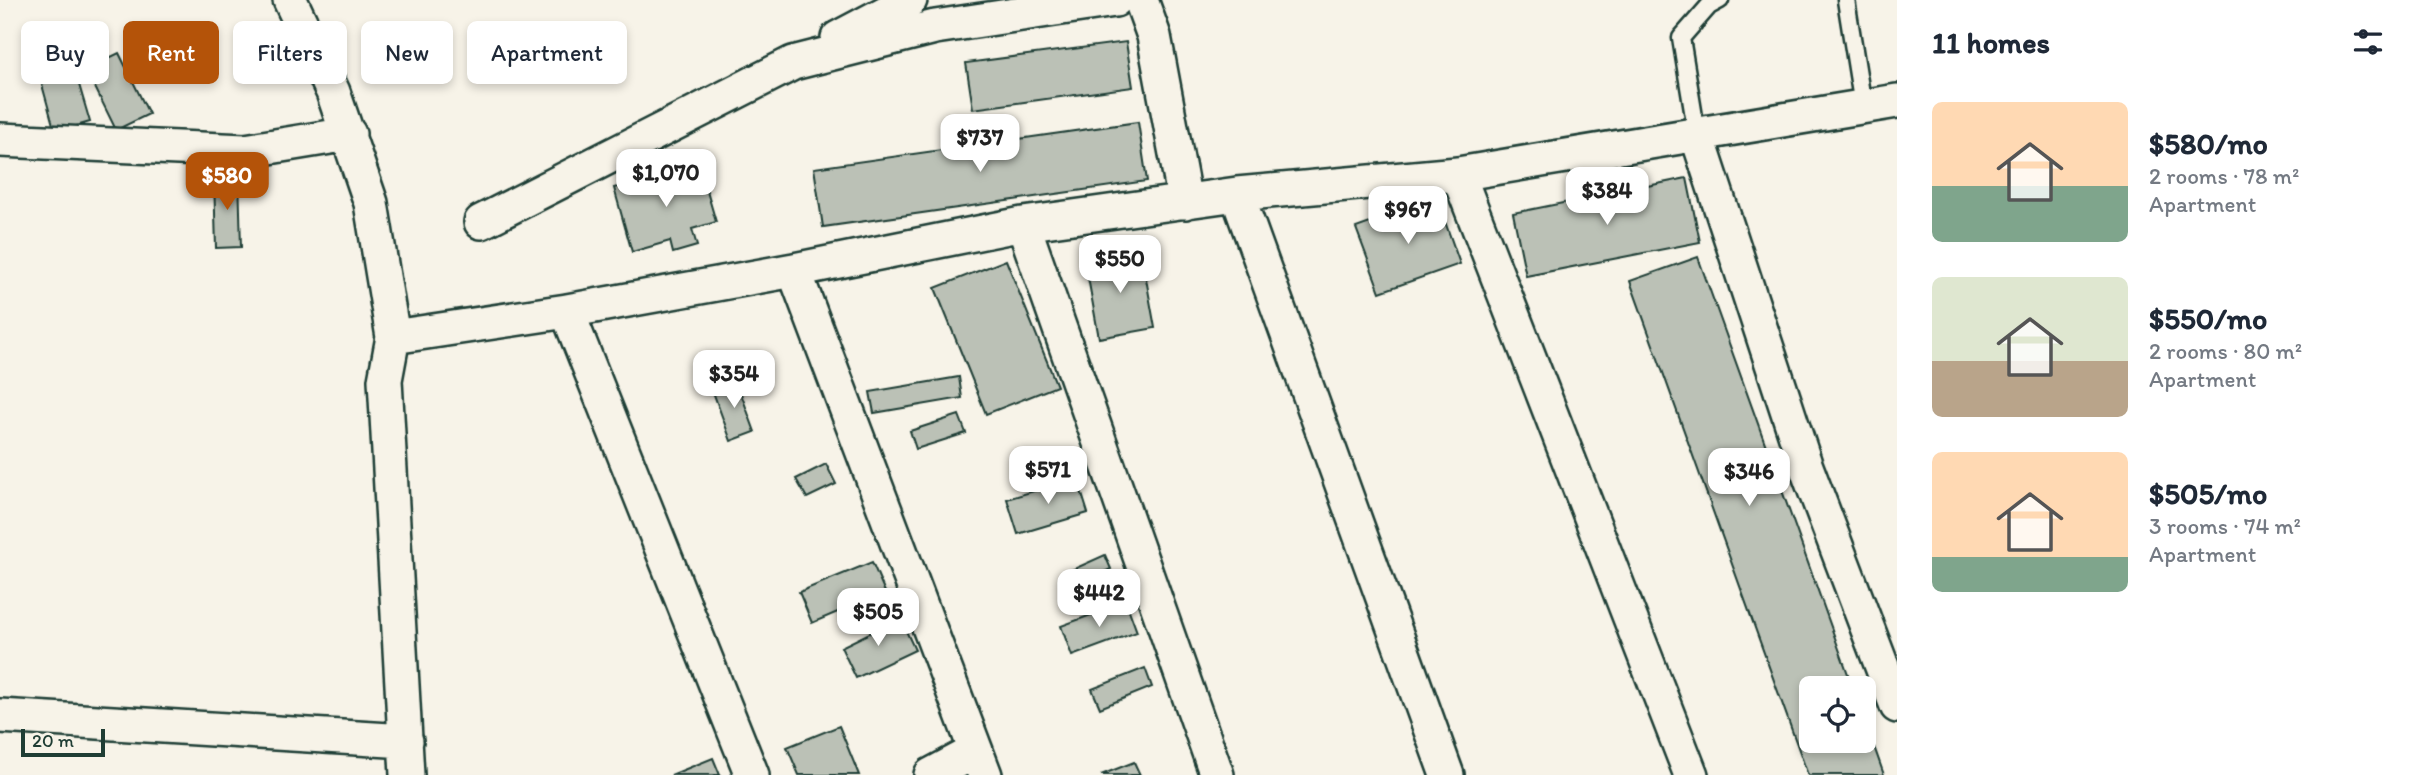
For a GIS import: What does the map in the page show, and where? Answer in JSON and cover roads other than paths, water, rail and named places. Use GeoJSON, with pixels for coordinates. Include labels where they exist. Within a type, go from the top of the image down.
{"type":"FeatureCollection","features":[{"type":"Feature","properties":{"kind":"street"},"geometry":{"type":"LineString","coordinates":[[290,0],[333,92],[371,203],[393,337],[385,380],[407,775]]}},
{"type":"Feature","properties":{"kind":"street"},"geometry":{"type":"LineString","coordinates":[[481,222],[910,0]]}},
{"type":"Feature","properties":{"kind":"street"},"geometry":{"type":"LineString","coordinates":[[793,62],[934,27],[1115,0]]}},
{"type":"Feature","properties":{"kind":"street"},"geometry":{"type":"LineString","coordinates":[[1141,0],[1154,36],[1185,202]]}},
{"type":"Feature","properties":{"kind":"street"},"geometry":{"type":"LineString","coordinates":[[393,337],[567,311],[794,270],[1023,224],[1237,194],[1458,174],[1897,100]]}},
{"type":"Feature","properties":{"kind":"street"},"geometry":{"type":"LineString","coordinates":[[0,140],[244,151],[349,134]]}},
{"type":"Feature","properties":{"kind":"street"},"geometry":{"type":"LineString","coordinates":[[1697,135],[1805,464],[1897,706]]}},
{"type":"Feature","properties":{"kind":"street"},"geometry":{"type":"LineString","coordinates":[[1458,174],[1691,775]]}},
{"type":"Feature","properties":{"kind":"street"},"geometry":{"type":"LineString","coordinates":[[1237,194],[1447,775]]}},
{"type":"Feature","properties":{"kind":"street"},"geometry":{"type":"LineString","coordinates":[[1023,224],[1217,775]]}},
{"type":"Feature","properties":{"kind":"street"},"geometry":{"type":"LineString","coordinates":[[794,270],[980,763],[931,775]]}},
{"type":"Feature","properties":{"kind":"street"},"geometry":{"type":"LineString","coordinates":[[567,311],[752,775]]}},
{"type":"Feature","properties":{"kind":"street"},"geometry":{"type":"LineString","coordinates":[[0,716],[406,741]]}},
{"type":"Feature","properties":{"kind":"lane"},"geometry":{"type":"LineString","coordinates":[[1697,135],[1681,38],[1709,6],[1720,0]]}},
{"type":"Feature","properties":{"kind":"lane"},"geometry":{"type":"LineString","coordinates":[[1846,0],[1863,106]]}}]}
